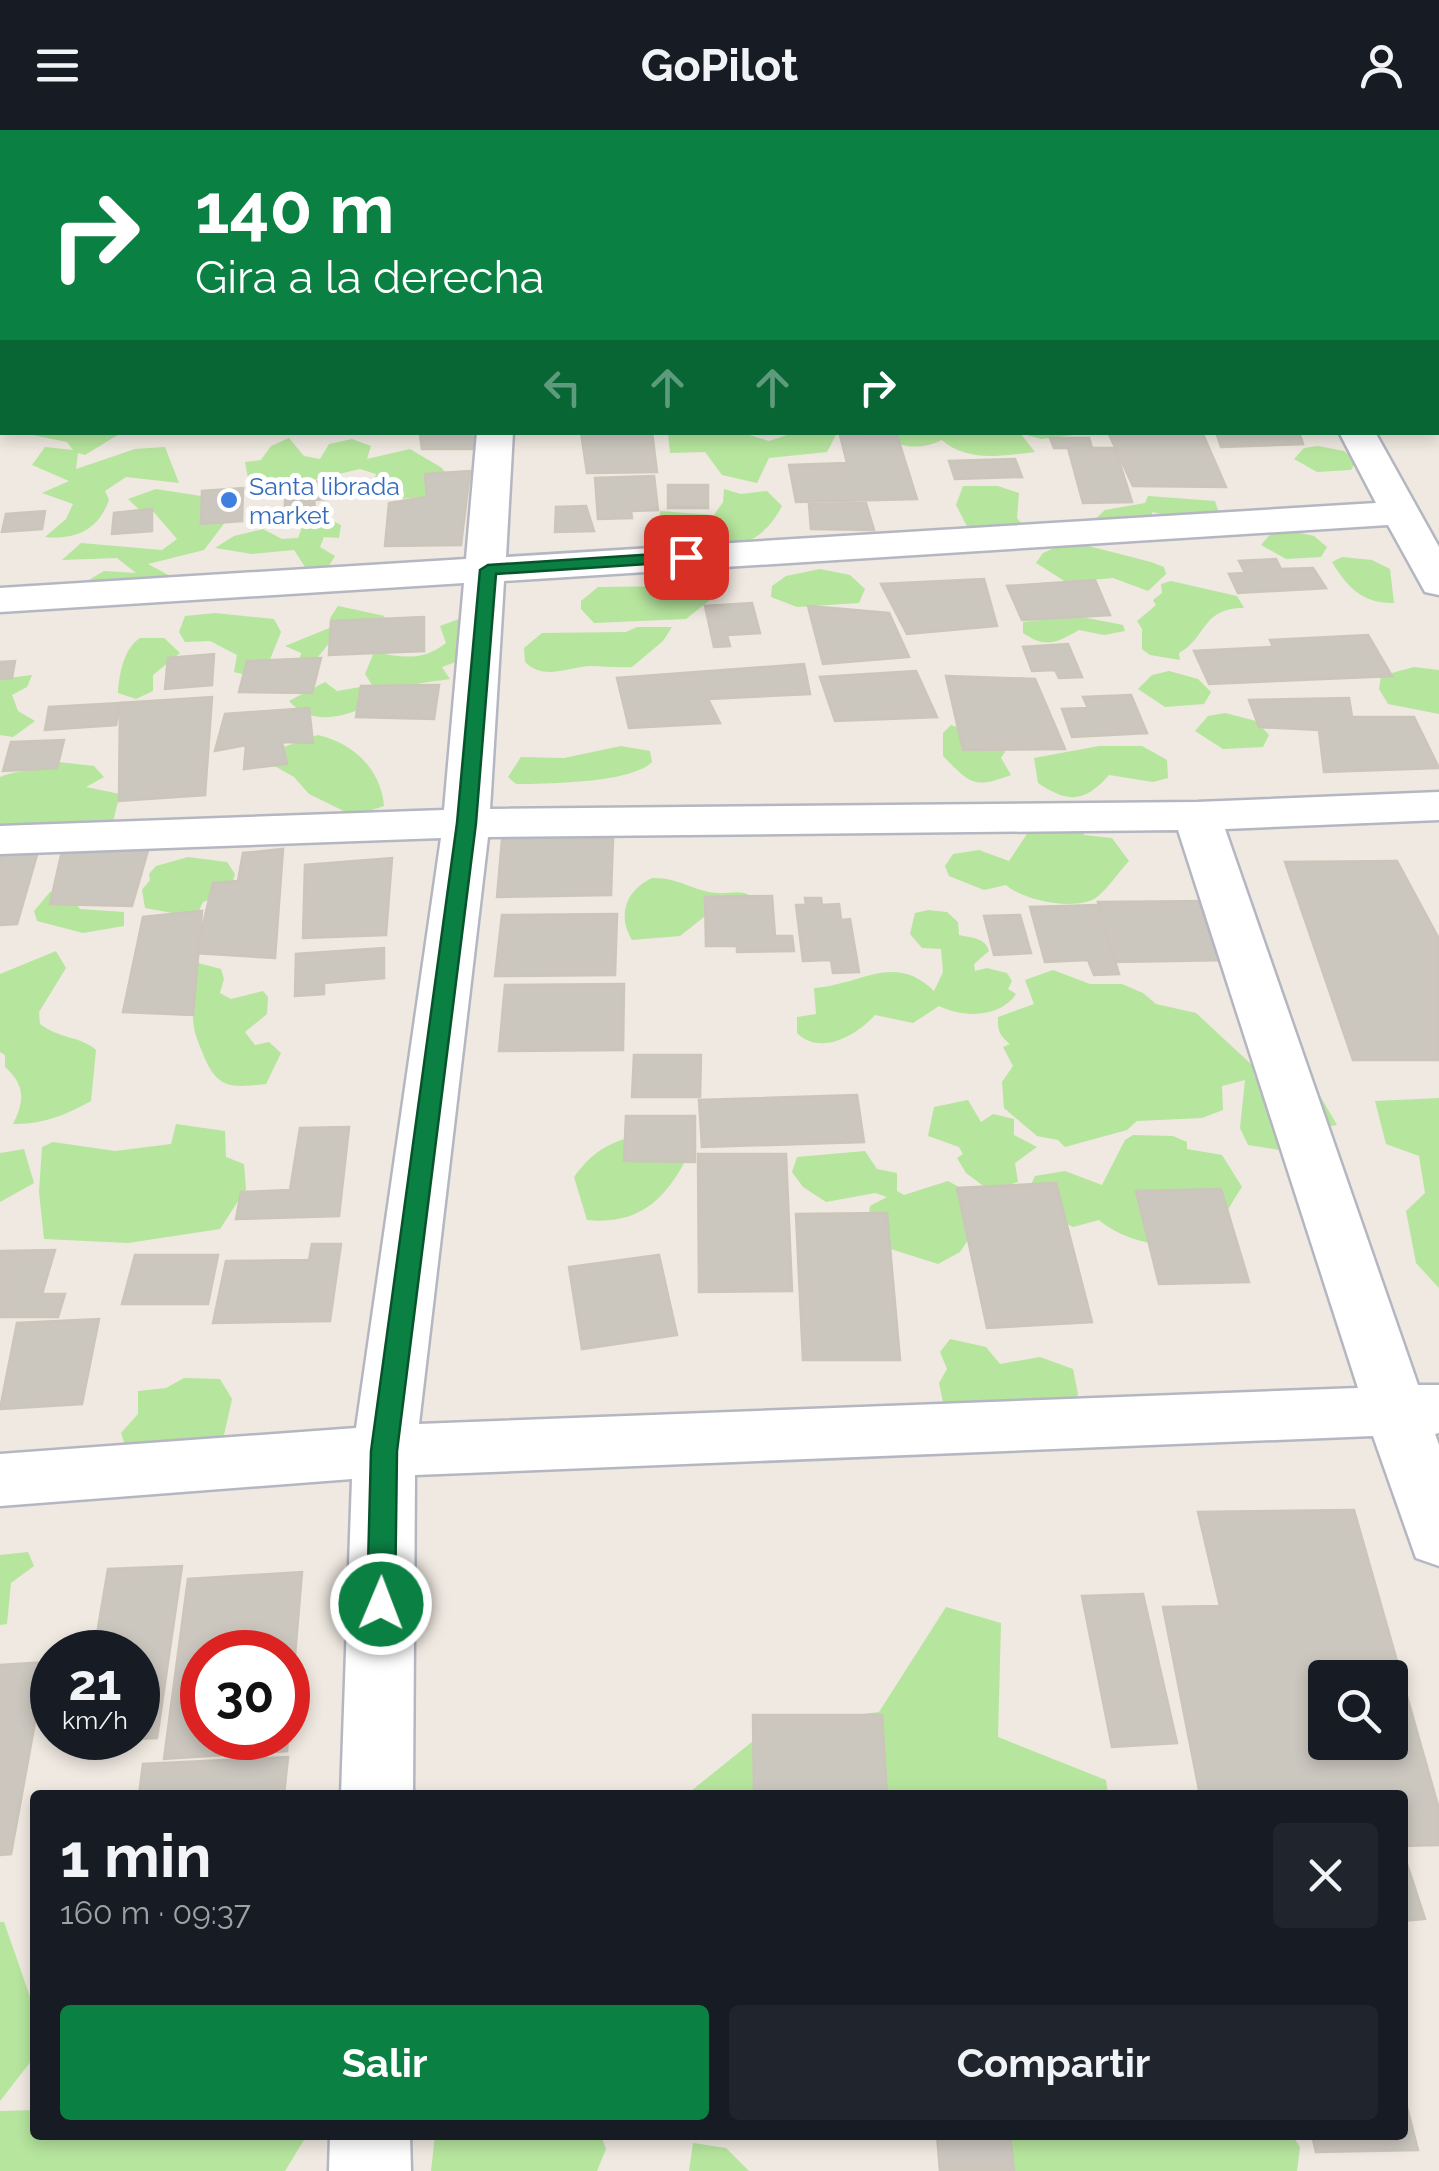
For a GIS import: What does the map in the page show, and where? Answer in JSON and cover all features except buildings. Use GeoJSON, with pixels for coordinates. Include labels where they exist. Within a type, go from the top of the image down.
{"type":"FeatureCollection","features":[{"type":"Feature","properties":{"kind":"street"},"geometry":{"type":"LineString","coordinates":[[378,1790],[384,1451],[466,823],[488,570],[495,435]]}},
{"type":"Feature","properties":{"kind":"street"},"geometry":{"type":"LineString","coordinates":[[1359,435],[1439,583]]}},
{"type":"Feature","properties":{"kind":"street"},"geometry":{"type":"LineString","coordinates":[[0,600],[1400,513]]}},
{"type":"Feature","properties":{"kind":"street"},"geometry":{"type":"LineString","coordinates":[[0,840],[466,823],[1196,816],[1439,806]]}},
{"type":"Feature","properties":{"kind":"street"},"geometry":{"type":"LineString","coordinates":[[1196,816],[1418,1409],[1439,1540]]}},
{"type":"Feature","properties":{"kind":"street"},"geometry":{"type":"LineString","coordinates":[[0,1480],[384,1451],[1418,1409]]}},
{"type":"Feature","properties":{"kind":"street"},"geometry":{"type":"LineString","coordinates":[[370,2140],[370,2171]]}},
{"type":"Feature","properties":{"kind":"green space"},"geometry":{"type":"Polygon","coordinates":[[[33,435],[118,435],[85,455],[78,453],[76,469],[135,449],[165,447],[179,483],[126,477],[105,491],[109,500],[92,526],[76,535],[45,537],[66,519],[73,504],[42,493],[69,481],[32,465],[45,447],[73,450],[67,442],[33,435]]]}},
{"type":"Feature","properties":{"kind":"green space"},"geometry":{"type":"Polygon","coordinates":[[[668,435],[750,435],[769,441],[787,435],[836,435],[827,452],[769,458],[757,483],[722,475],[705,452],[670,453],[668,435]]]}},
{"type":"Feature","properties":{"kind":"green space"},"geometry":{"type":"Polygon","coordinates":[[[882,435],[1022,435],[1035,452],[974,455],[942,440],[925,446],[894,442],[882,435]]]}},
{"type":"Feature","properties":{"kind":"green space"},"geometry":{"type":"Polygon","coordinates":[[[1027,435],[1074,435],[1041,439],[1027,435]]]}},
{"type":"Feature","properties":{"kind":"green space"},"geometry":{"type":"Polygon","coordinates":[[[289,438],[304,456],[320,459],[329,444],[352,439],[371,446],[367,459],[410,449],[442,468],[451,481],[427,497],[384,500],[371,489],[376,474],[360,469],[301,483],[286,494],[251,494],[245,462],[261,460],[271,446],[289,438]]]}},
{"type":"Feature","properties":{"kind":"green space"},"geometry":{"type":"Polygon","coordinates":[[[1318,446],[1344,451],[1356,461],[1351,470],[1317,472],[1294,459],[1304,448],[1318,446]]]}},
{"type":"Feature","properties":{"kind":"green space"},"geometry":{"type":"Polygon","coordinates":[[[963,486],[998,486],[1019,493],[1017,518],[1031,536],[975,542],[956,505],[963,486]]]}},
{"type":"Feature","properties":{"kind":"green space"},"geometry":{"type":"Polygon","coordinates":[[[156,489],[201,496],[226,521],[204,550],[148,564],[172,577],[175,589],[127,592],[89,580],[104,571],[136,573],[117,558],[62,560],[81,543],[162,550],[177,539],[152,510],[148,518],[128,499],[156,489]]]}},
{"type":"Feature","properties":{"kind":"green space"},"geometry":{"type":"Polygon","coordinates":[[[724,489],[741,494],[767,491],[782,506],[759,535],[746,542],[715,549],[662,550],[657,542],[660,511],[714,515],[723,502],[724,489]]]}},
{"type":"Feature","properties":{"kind":"green space"},"geometry":{"type":"Polygon","coordinates":[[[1148,496],[1215,501],[1220,516],[1182,519],[1152,512],[1153,532],[1105,531],[1094,520],[1105,510],[1145,503],[1148,496]]]}},
{"type":"Feature","properties":{"kind":"green space"},"geometry":{"type":"Polygon","coordinates":[[[320,515],[341,525],[339,538],[324,537],[320,547],[335,556],[327,569],[307,570],[294,550],[252,554],[215,548],[234,536],[263,529],[282,539],[298,538],[304,522],[320,515]]]}},
{"type":"Feature","properties":{"kind":"green space"},"geometry":{"type":"Polygon","coordinates":[[[1287,530],[1314,536],[1327,547],[1321,557],[1286,559],[1261,545],[1272,532],[1287,530]]]}},
{"type":"Feature","properties":{"kind":"green space"},"geometry":{"type":"Polygon","coordinates":[[[1069,541],[1151,562],[1164,567],[1166,574],[1148,591],[1113,578],[1066,582],[1036,563],[1043,553],[1069,541]]]}},
{"type":"Feature","properties":{"kind":"green space"},"geometry":{"type":"Polygon","coordinates":[[[1342,557],[1372,560],[1390,569],[1394,603],[1373,601],[1350,586],[1332,562],[1342,557]]]}},
{"type":"Feature","properties":{"kind":"green space"},"geometry":{"type":"Polygon","coordinates":[[[820,569],[850,575],[865,589],[859,603],[797,607],[771,597],[772,586],[786,576],[820,569]]]}},
{"type":"Feature","properties":{"kind":"green space"},"geometry":{"type":"Polygon","coordinates":[[[1171,581],[1237,596],[1244,608],[1230,609],[1212,618],[1179,653],[1180,660],[1150,655],[1142,649],[1142,629],[1137,621],[1156,605],[1153,600],[1162,593],[1161,584],[1171,581]]]}},
{"type":"Feature","properties":{"kind":"green space"},"geometry":{"type":"Polygon","coordinates":[[[689,582],[723,582],[716,595],[686,619],[594,623],[581,609],[581,601],[598,587],[680,586],[689,582]]]}},
{"type":"Feature","properties":{"kind":"green space"},"geometry":{"type":"Polygon","coordinates":[[[338,606],[385,616],[367,629],[330,642],[305,673],[297,668],[301,653],[285,646],[332,627],[330,618],[338,606]]]}},
{"type":"Feature","properties":{"kind":"green space"},"geometry":{"type":"Polygon","coordinates":[[[215,613],[274,619],[281,632],[269,662],[251,676],[234,672],[237,655],[210,641],[185,642],[179,632],[185,616],[215,613]]]}},
{"type":"Feature","properties":{"kind":"green space"},"geometry":{"type":"Polygon","coordinates":[[[1077,616],[1123,625],[1125,631],[1104,635],[1079,630],[1046,642],[1023,633],[1023,622],[1077,616]]]}},
{"type":"Feature","properties":{"kind":"green space"},"geometry":{"type":"Polygon","coordinates":[[[459,619],[467,637],[461,660],[442,667],[450,679],[411,686],[333,717],[303,712],[289,701],[325,682],[337,691],[372,685],[365,674],[374,652],[403,656],[429,653],[446,643],[440,626],[459,619]]]}},
{"type":"Feature","properties":{"kind":"green space"},"geometry":{"type":"Polygon","coordinates":[[[637,627],[672,627],[663,641],[632,667],[589,666],[548,672],[525,662],[524,648],[542,633],[626,632],[637,627]]]}},
{"type":"Feature","properties":{"kind":"green space"},"geometry":{"type":"Polygon","coordinates":[[[140,638],[164,638],[180,653],[153,675],[153,691],[136,699],[118,693],[126,655],[140,638]]]}},
{"type":"Feature","properties":{"kind":"green space"},"geometry":{"type":"Polygon","coordinates":[[[1414,667],[1439,670],[1439,714],[1388,704],[1379,689],[1381,676],[1414,667]]]}},
{"type":"Feature","properties":{"kind":"green space"},"geometry":{"type":"Polygon","coordinates":[[[1169,671],[1198,679],[1211,692],[1204,704],[1165,707],[1138,689],[1152,675],[1169,671]]]}},
{"type":"Feature","properties":{"kind":"green space"},"geometry":{"type":"Polygon","coordinates":[[[32,675],[27,687],[12,695],[18,711],[35,721],[13,737],[0,735],[0,679],[32,675]]]}},
{"type":"Feature","properties":{"kind":"green space"},"geometry":{"type":"Polygon","coordinates":[[[1225,713],[1256,721],[1269,735],[1263,747],[1223,749],[1195,731],[1208,716],[1225,713]]]}},
{"type":"Feature","properties":{"kind":"green space"},"geometry":{"type":"Polygon","coordinates":[[[951,725],[1000,743],[1005,752],[1001,758],[1011,775],[980,783],[960,773],[943,756],[943,733],[951,725]]]}},
{"type":"Feature","properties":{"kind":"green space"},"geometry":{"type":"Polygon","coordinates":[[[318,735],[343,744],[363,760],[377,780],[384,806],[354,816],[309,794],[294,777],[271,764],[278,749],[318,735]]]}},
{"type":"Feature","properties":{"kind":"green space"},"geometry":{"type":"Polygon","coordinates":[[[621,746],[650,751],[652,762],[628,774],[594,780],[516,784],[508,777],[521,757],[564,758],[621,746]]]}},
{"type":"Feature","properties":{"kind":"green space"},"geometry":{"type":"Polygon","coordinates":[[[1099,746],[1142,746],[1167,760],[1168,778],[1153,782],[1109,775],[1092,791],[1076,797],[1059,794],[1038,783],[1034,758],[1099,746]]]}},
{"type":"Feature","properties":{"kind":"green space"},"geometry":{"type":"Polygon","coordinates":[[[59,762],[94,766],[104,777],[86,787],[120,794],[110,833],[0,840],[0,777],[59,762]]]}},
{"type":"Feature","properties":{"kind":"green space"},"geometry":{"type":"Polygon","coordinates":[[[1031,828],[1083,829],[1084,835],[1112,838],[1129,861],[1097,897],[1077,904],[1037,899],[1006,885],[984,890],[949,876],[945,866],[953,854],[979,850],[1009,861],[1031,828]]]}},
{"type":"Feature","properties":{"kind":"green space"},"geometry":{"type":"Polygon","coordinates":[[[188,857],[227,862],[235,874],[229,893],[203,902],[198,913],[183,915],[145,908],[142,890],[150,880],[149,874],[156,866],[188,857]]]}},
{"type":"Feature","properties":{"kind":"green space"},"geometry":{"type":"Polygon","coordinates":[[[652,878],[710,892],[751,896],[743,905],[704,917],[680,936],[632,940],[625,921],[627,904],[636,889],[652,878]]]}},
{"type":"Feature","properties":{"kind":"green space"},"geometry":{"type":"Polygon","coordinates":[[[50,892],[69,893],[80,909],[124,912],[124,926],[83,933],[37,921],[34,911],[50,892]]]}},
{"type":"Feature","properties":{"kind":"green space"},"geometry":{"type":"Polygon","coordinates":[[[947,912],[958,922],[959,935],[984,943],[989,951],[974,964],[975,971],[987,968],[1007,973],[1012,981],[1008,989],[1016,994],[1009,1002],[980,1014],[959,1013],[939,1006],[913,1023],[875,1015],[848,1036],[827,1043],[806,1040],[797,1033],[797,1017],[816,1014],[814,988],[891,972],[919,980],[934,991],[943,972],[941,949],[922,948],[910,934],[915,913],[947,912]]]}},
{"type":"Feature","properties":{"kind":"green space"},"geometry":{"type":"Polygon","coordinates":[[[56,951],[66,968],[39,1012],[40,1024],[96,1050],[91,1101],[53,1118],[13,1124],[21,1093],[5,1067],[5,1055],[0,1052],[0,974],[56,951]]]}},
{"type":"Feature","properties":{"kind":"green space"},"geometry":{"type":"Polygon","coordinates":[[[187,960],[221,969],[224,979],[220,993],[231,999],[263,991],[268,997],[267,1014],[245,1032],[255,1045],[269,1042],[281,1053],[266,1084],[226,1084],[208,1066],[193,1015],[181,1007],[187,960]]]}},
{"type":"Feature","properties":{"kind":"green space"},"geometry":{"type":"Polygon","coordinates":[[[1053,970],[1090,984],[1122,984],[1156,1004],[1196,1013],[1252,1065],[1255,1078],[1272,1077],[1320,1096],[1337,1125],[1324,1127],[1286,1151],[1248,1145],[1240,1128],[1245,1080],[1222,1086],[1223,1110],[1202,1118],[1137,1121],[1127,1130],[1065,1147],[1058,1140],[1037,1136],[1004,1108],[1002,1082],[1013,1066],[1003,1047],[1010,1044],[1000,1032],[998,1017],[1034,1004],[1025,980],[1053,970]]]}},
{"type":"Feature","properties":{"kind":"green space"},"geometry":{"type":"Polygon","coordinates":[[[1439,1098],[1439,1288],[1416,1263],[1406,1211],[1425,1193],[1419,1156],[1386,1144],[1375,1101],[1439,1098]]]}},
{"type":"Feature","properties":{"kind":"green space"},"geometry":{"type":"Polygon","coordinates":[[[968,1100],[981,1122],[993,1114],[1014,1119],[1014,1135],[1037,1147],[1015,1163],[1018,1182],[990,1191],[966,1173],[957,1158],[963,1154],[959,1147],[928,1136],[934,1107],[968,1100]]]}},
{"type":"Feature","properties":{"kind":"green space"},"geometry":{"type":"Polygon","coordinates":[[[176,1124],[225,1131],[226,1157],[244,1164],[246,1189],[220,1229],[128,1243],[44,1239],[39,1192],[42,1147],[53,1142],[115,1151],[171,1144],[176,1124]]]}},
{"type":"Feature","properties":{"kind":"green space"},"geometry":{"type":"Polygon","coordinates":[[[638,1135],[688,1156],[660,1197],[636,1214],[587,1220],[574,1177],[602,1149],[638,1135]]]}},
{"type":"Feature","properties":{"kind":"green space"},"geometry":{"type":"Polygon","coordinates":[[[1133,1135],[1173,1136],[1187,1142],[1187,1149],[1222,1155],[1242,1187],[1210,1234],[1192,1243],[1164,1245],[1121,1234],[1099,1220],[1073,1227],[1047,1213],[1027,1193],[1035,1176],[1065,1171],[1102,1185],[1125,1140],[1133,1135]]]}},
{"type":"Feature","properties":{"kind":"green space"},"geometry":{"type":"Polygon","coordinates":[[[24,1149],[34,1183],[0,1202],[0,1153],[24,1149]]]}},
{"type":"Feature","properties":{"kind":"green space"},"geometry":{"type":"Polygon","coordinates":[[[865,1151],[877,1169],[897,1173],[897,1191],[904,1195],[948,1181],[966,1191],[968,1240],[960,1252],[938,1264],[875,1244],[867,1230],[870,1206],[887,1197],[875,1193],[826,1202],[803,1187],[792,1172],[797,1157],[865,1151]]]}},
{"type":"Feature","properties":{"kind":"green space"},"geometry":{"type":"Polygon","coordinates":[[[950,1339],[986,1347],[1000,1364],[1040,1357],[1073,1369],[1078,1394],[1071,1408],[936,1418],[943,1402],[939,1383],[947,1369],[940,1352],[950,1339]]]}},
{"type":"Feature","properties":{"kind":"green space"},"geometry":{"type":"Polygon","coordinates":[[[184,1378],[220,1379],[232,1399],[224,1435],[207,1448],[128,1454],[121,1433],[138,1414],[138,1391],[166,1388],[184,1378]]]}},
{"type":"Feature","properties":{"kind":"green space"},"geometry":{"type":"Polygon","coordinates":[[[28,1552],[34,1566],[11,1583],[7,1624],[0,1625],[0,1555],[28,1552]]]}},
{"type":"Feature","properties":{"kind":"green space"},"geometry":{"type":"Polygon","coordinates":[[[946,1607],[1001,1623],[998,1737],[1106,1780],[1107,1790],[692,1790],[773,1725],[879,1712],[946,1607]]]}},
{"type":"Feature","properties":{"kind":"green space"},"geometry":{"type":"Polygon","coordinates":[[[0,1922],[4,1922],[30,1997],[30,2062],[0,2101],[0,1922]]]}},
{"type":"Feature","properties":{"kind":"green space"},"geometry":{"type":"Polygon","coordinates":[[[30,2110],[30,2140],[304,2140],[285,2171],[0,2171],[0,2111],[30,2110]]]}},
{"type":"Feature","properties":{"kind":"green space"},"geometry":{"type":"Polygon","coordinates":[[[434,2140],[603,2140],[606,2149],[597,2171],[431,2171],[434,2140]]]}},
{"type":"Feature","properties":{"kind":"green space"},"geometry":{"type":"Polygon","coordinates":[[[997,2140],[1295,2140],[1300,2147],[1297,2171],[1000,2171],[997,2140]]]}},
{"type":"Feature","properties":{"kind":"green space"},"geometry":{"type":"Polygon","coordinates":[[[693,2143],[726,2148],[749,2171],[689,2171],[693,2143]]]}},
{"type":"Feature","properties":{"kind":"place","name":"Santa librada market"},"geometry":{"type":"Point","coordinates":[229,500]}},
{"type":"Feature","properties":{"kind":"route"},"geometry":{"type":"LineString","coordinates":[[381,1604],[384,1451],[466,823],[488,570],[686,557]]}}]}
